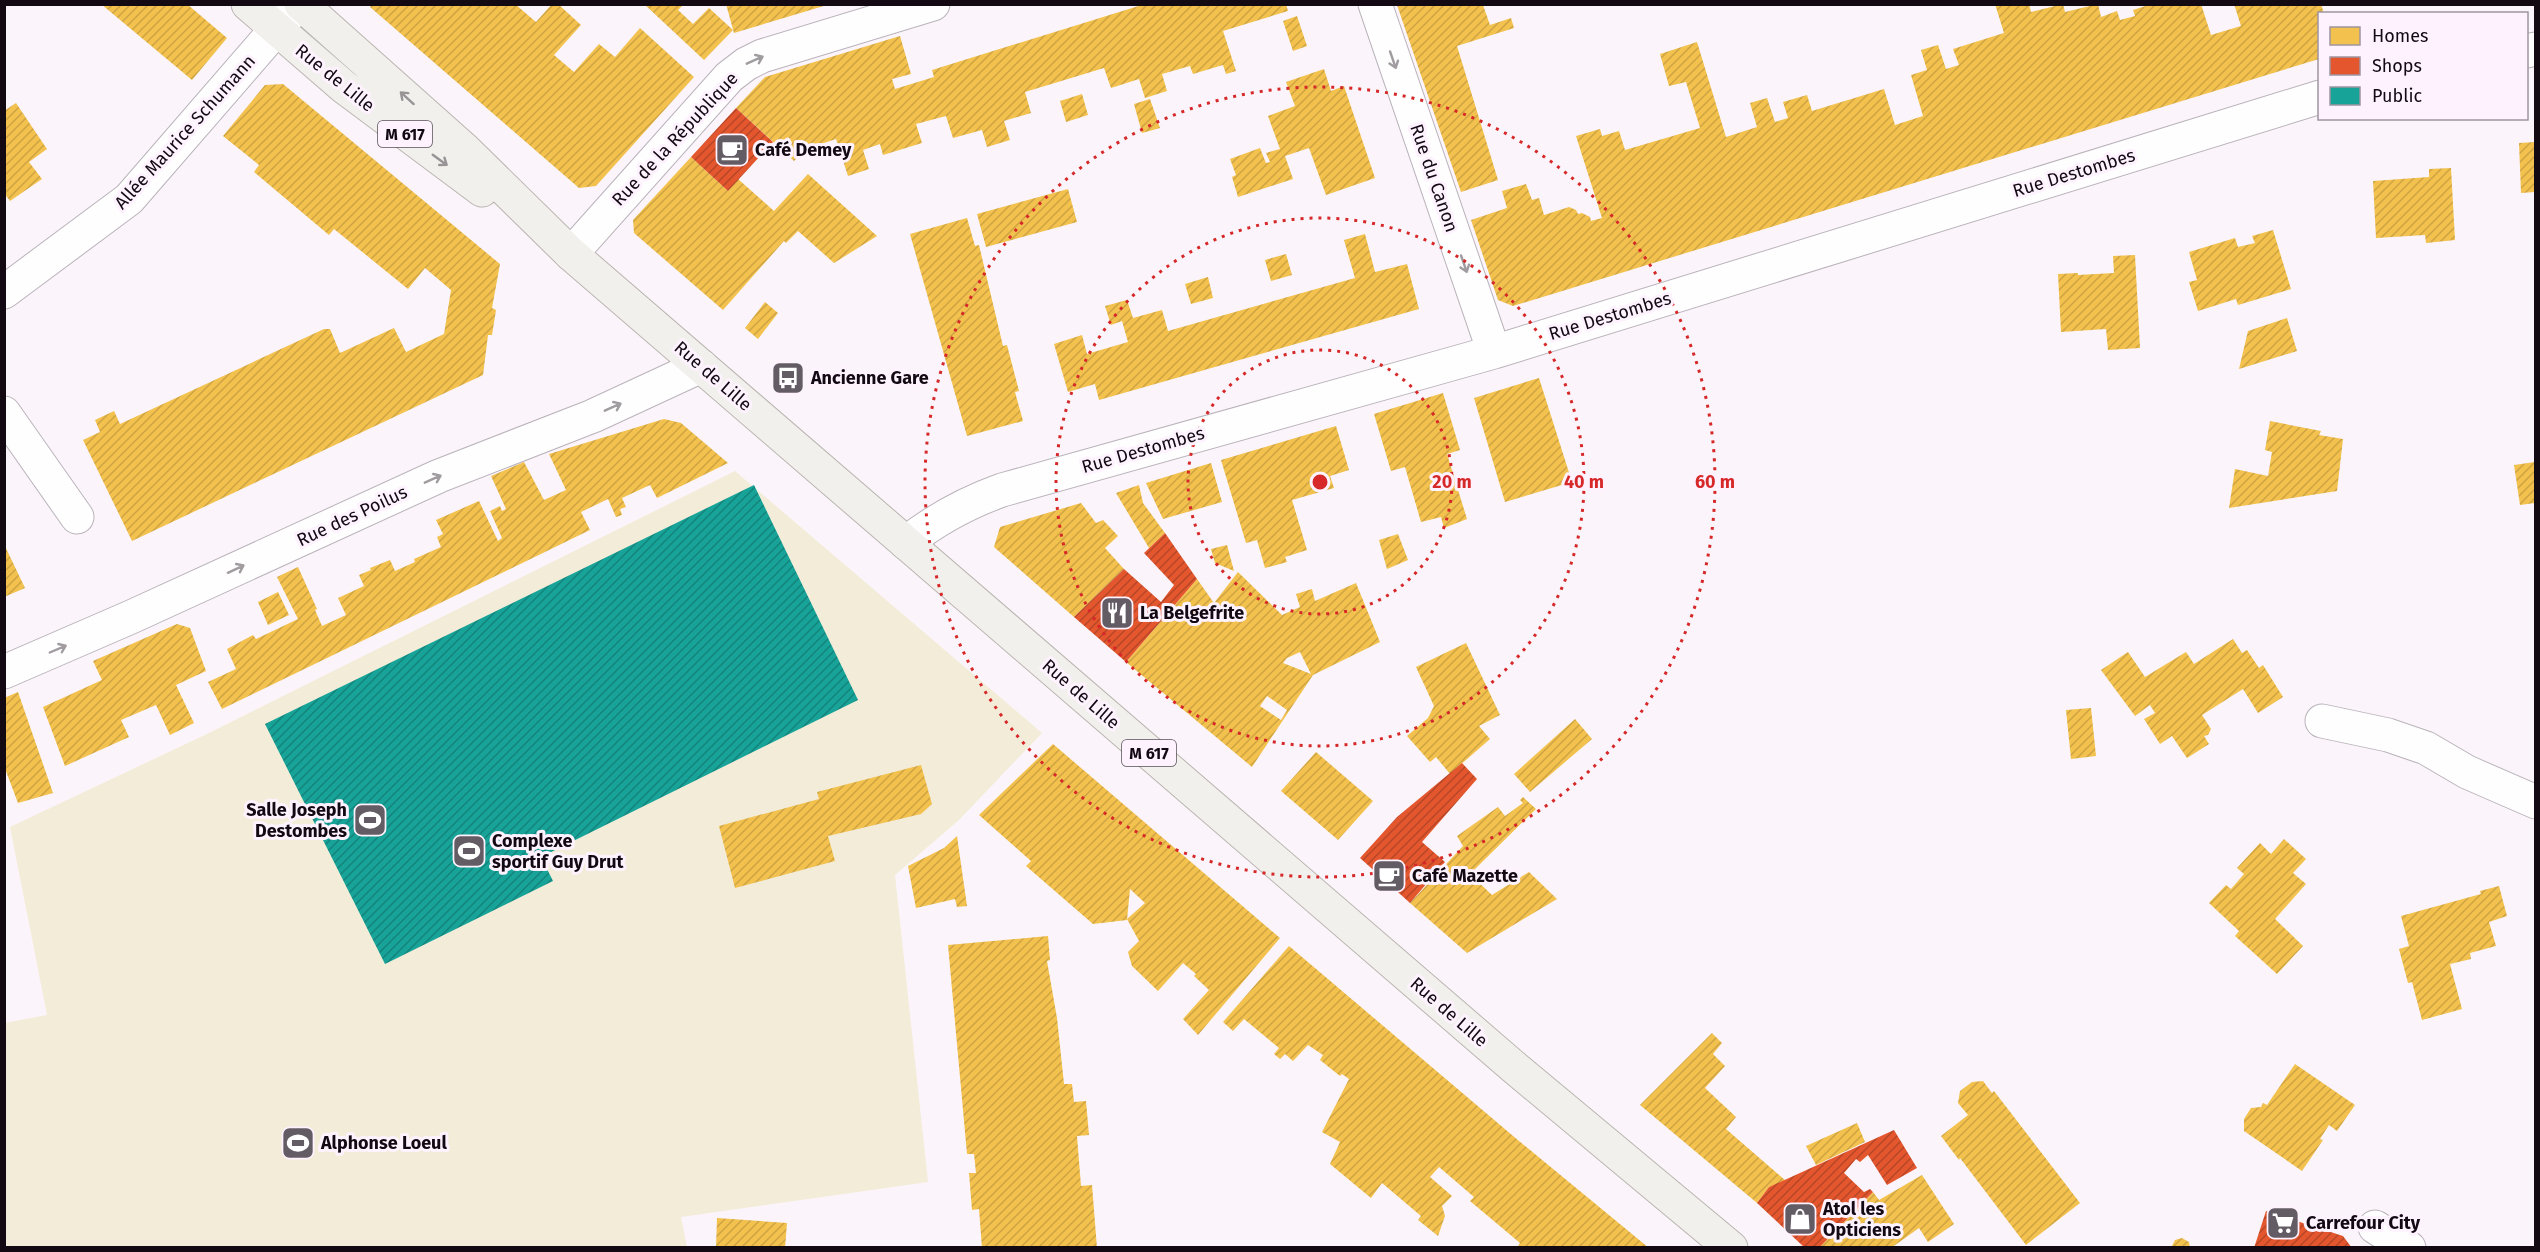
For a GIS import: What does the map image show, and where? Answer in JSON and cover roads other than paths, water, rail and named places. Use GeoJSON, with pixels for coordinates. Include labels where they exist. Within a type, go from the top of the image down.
{"type":"FeatureCollection","features":[{"type":"Feature","properties":{"kind":"main road","name":"Rue de Lille"},"geometry":{"type":"LineString","coordinates":[[248,4],[344,87],[414,141],[571,254]]}},
{"type":"Feature","properties":{"kind":"main road","name":"Rue de Lille"},"geometry":{"type":"LineString","coordinates":[[300,4],[464,149],[571,254],[1515,1068],[1731,1248]]}},
{"type":"Feature","properties":{"kind":"street","name":"Allée Maurice Schumann"},"geometry":{"type":"LineString","coordinates":[[4,292],[129,199],[300,4]]}},
{"type":"Feature","properties":{"kind":"street","name":"Rue de la République"},"geometry":{"type":"LineString","coordinates":[[571,254],[729,77],[746,64],[933,4]]}},
{"type":"Feature","properties":{"kind":"street","name":"Rue du Canon"},"geometry":{"type":"LineString","coordinates":[[1374,4],[1494,352]]}},
{"type":"Feature","properties":{"kind":"street","name":"Rue Destombes"},"geometry":{"type":"LineString","coordinates":[[906,543],[943,516],[975,499],[1002,490],[1494,352],[2318,97]]}},
{"type":"Feature","properties":{"kind":"street","name":"Rue des Poilus"},"geometry":{"type":"LineString","coordinates":[[4,672],[131,617],[440,476],[593,416],[701,366]]}},
{"type":"Feature","properties":{"kind":"street"},"geometry":{"type":"LineString","coordinates":[[4,413],[77,517]]}},
{"type":"Feature","properties":{"kind":"street"},"geometry":{"type":"LineString","coordinates":[[2322,721],[2388,735],[2426,748],[2467,772],[2535,802]]}},
{"type":"Feature","properties":{"kind":"street"},"geometry":{"type":"LineString","coordinates":[[2375,1227],[2409,1248]]}},
{"type":"Feature","properties":{"kind":"place","name":"Café Demey"},"geometry":{"type":"Point","coordinates":[732,150]}},
{"type":"Feature","properties":{"kind":"place","name":"Ancienne Gare"},"geometry":{"type":"Point","coordinates":[788,378]}},
{"type":"Feature","properties":{"kind":"place","name":"La Belgefrite"},"geometry":{"type":"Point","coordinates":[1117,613]}},
{"type":"Feature","properties":{"kind":"place","name":"Salle Joseph Destombes"},"geometry":{"type":"Point","coordinates":[370,820]}},
{"type":"Feature","properties":{"kind":"place","name":"Complexe sportif Guy Drut"},"geometry":{"type":"Point","coordinates":[469,851]}},
{"type":"Feature","properties":{"kind":"place","name":"Café Mazette"},"geometry":{"type":"Point","coordinates":[1389,876]}},
{"type":"Feature","properties":{"kind":"place","name":"Alphonse Loeul"},"geometry":{"type":"Point","coordinates":[298,1143]}},
{"type":"Feature","properties":{"kind":"place","name":"Atol les Opticiens"},"geometry":{"type":"Point","coordinates":[1800,1219]}},
{"type":"Feature","properties":{"kind":"place","name":"Carrefour City"},"geometry":{"type":"Point","coordinates":[2283,1223]}}]}
